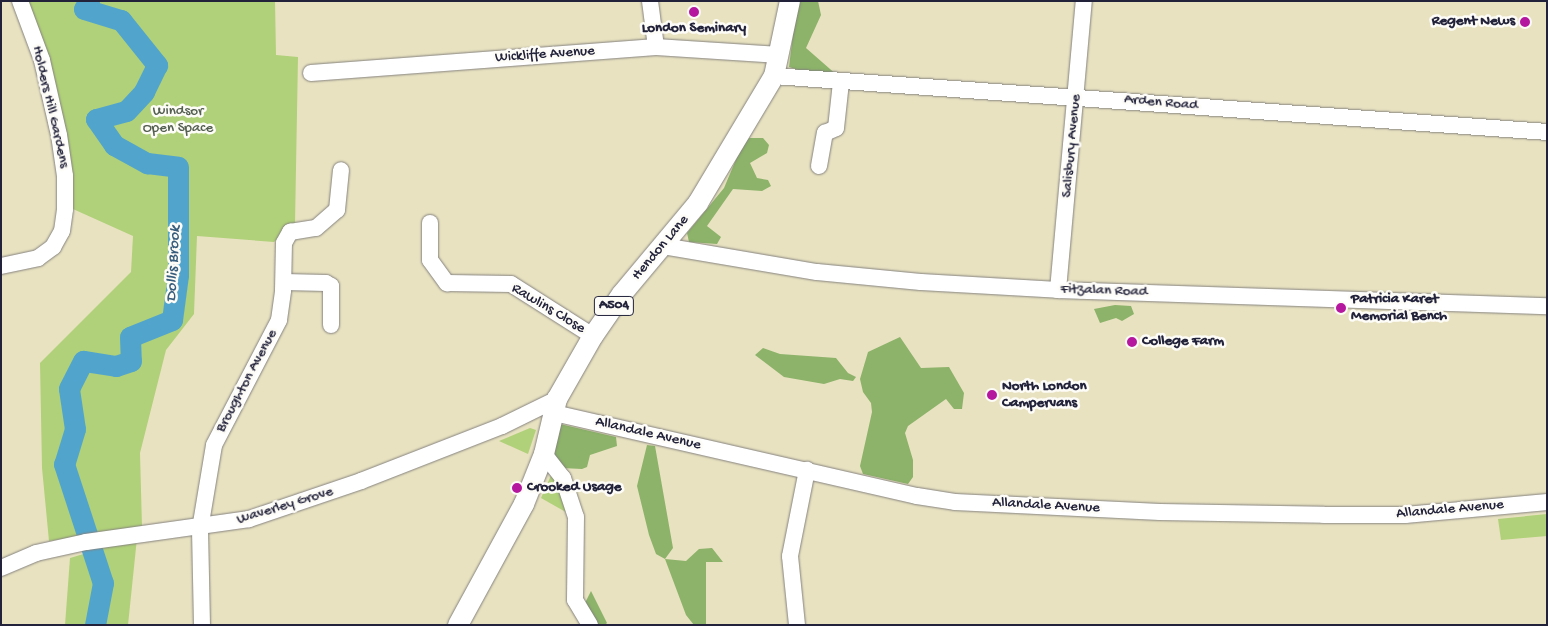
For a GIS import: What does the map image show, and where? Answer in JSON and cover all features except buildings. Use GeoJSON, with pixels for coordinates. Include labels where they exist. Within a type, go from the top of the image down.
{"type":"FeatureCollection","features":[{"type":"Feature","properties":{"kind":"main road","name":"Hendon Lane"},"geometry":{"type":"LineString","coordinates":[[458,625],[524,504],[544,454],[556,406],[593,336],[622,294],[698,203],[774,76],[780,56],[790,1]]}},
{"type":"Feature","properties":{"kind":"street","name":"Holders Hill Gardens"},"geometry":{"type":"LineString","coordinates":[[1,266],[38,258],[53,247],[62,230],[65,209],[65,176],[59,135],[42,60],[20,1]]}},
{"type":"Feature","properties":{"kind":"street"},"geometry":{"type":"LineString","coordinates":[[650,1],[656,47]]}},
{"type":"Feature","properties":{"kind":"street","name":"Salisbury Avenue"},"geometry":{"type":"LineString","coordinates":[[1058,290],[1084,1]]}},
{"type":"Feature","properties":{"kind":"street","name":"Wickliffe Avenue"},"geometry":{"type":"LineString","coordinates":[[311,73],[656,47],[780,56]]}},
{"type":"Feature","properties":{"kind":"street","name":"Arden Road"},"geometry":{"type":"LineString","coordinates":[[774,76],[841,82],[1076,96],[1547,132]]}},
{"type":"Feature","properties":{"kind":"street"},"geometry":{"type":"LineString","coordinates":[[819,166],[825,133],[836,128],[841,82]]}},
{"type":"Feature","properties":{"kind":"street","name":"Broughton Avenue"},"geometry":{"type":"LineString","coordinates":[[202,625],[200,529],[214,445],[279,320],[284,282],[284,243],[290,232],[316,228],[338,210],[340,170]]}},
{"type":"Feature","properties":{"kind":"street","name":"Rawlins Close"},"geometry":{"type":"LineString","coordinates":[[430,223],[430,260],[447,283],[511,284],[593,336]]}},
{"type":"Feature","properties":{"kind":"street","name":"Fitzalan Road"},"geometry":{"type":"LineString","coordinates":[[663,246],[817,272],[1058,290],[1547,306]]}},
{"type":"Feature","properties":{"kind":"street"},"geometry":{"type":"LineString","coordinates":[[284,282],[326,282],[331,286],[331,325]]}},
{"type":"Feature","properties":{"kind":"street","name":"Waverley Grove"},"geometry":{"type":"LineString","coordinates":[[1,568],[36,553],[86,542],[200,529],[249,519],[361,482],[556,406]]}},
{"type":"Feature","properties":{"kind":"street","name":"Allandale Avenue"},"geometry":{"type":"LineString","coordinates":[[556,406],[807,470],[917,496],[955,502],[1160,512],[1405,515],[1547,502]]}},
{"type":"Feature","properties":{"kind":"street"},"geometry":{"type":"LineString","coordinates":[[544,454],[563,478],[576,517],[575,600],[590,625]]}},
{"type":"Feature","properties":{"kind":"street"},"geometry":{"type":"LineString","coordinates":[[797,625],[790,556],[807,470]]}},
{"type":"Feature","properties":{"kind":"green space","name":"Windsor Open Space"},"geometry":{"type":"Polygon","coordinates":[[[24,1],[275,1],[276,55],[298,57],[295,224],[274,242],[197,236],[194,314],[166,350],[140,453],[142,527],[49,541],[42,468],[40,363],[131,272],[133,236],[73,209],[54,78],[24,1]]]}},
{"type":"Feature","properties":{"kind":"green space"},"geometry":{"type":"Polygon","coordinates":[[[797,1],[818,1],[821,15],[806,48],[838,76],[811,74],[789,67],[797,1]]]}},
{"type":"Feature","properties":{"kind":"green space"},"geometry":{"type":"Polygon","coordinates":[[[749,138],[763,138],[769,145],[767,153],[750,163],[757,178],[768,180],[771,186],[762,191],[733,189],[707,226],[721,237],[717,244],[689,242],[687,233],[724,188],[740,150],[749,138]]]}},
{"type":"Feature","properties":{"kind":"green space"},"geometry":{"type":"Polygon","coordinates":[[[1115,305],[1131,306],[1134,314],[1122,321],[1116,318],[1100,323],[1094,309],[1115,305]]]}},
{"type":"Feature","properties":{"kind":"green space"},"geometry":{"type":"Polygon","coordinates":[[[900,337],[921,368],[949,367],[964,393],[962,409],[954,409],[946,399],[908,426],[905,433],[913,460],[913,477],[908,484],[863,474],[860,466],[872,412],[871,403],[863,392],[860,379],[868,352],[900,337]]]}},
{"type":"Feature","properties":{"kind":"green space"},"geometry":{"type":"Polygon","coordinates":[[[763,348],[780,354],[836,358],[848,373],[856,377],[853,381],[840,379],[824,384],[784,377],[755,355],[763,348]]]}},
{"type":"Feature","properties":{"kind":"green space"},"geometry":{"type":"Polygon","coordinates":[[[560,424],[616,437],[617,446],[590,455],[587,467],[582,469],[562,468],[552,457],[560,424]]]}},
{"type":"Feature","properties":{"kind":"green space"},"geometry":{"type":"Polygon","coordinates":[[[530,428],[536,430],[528,454],[499,441],[530,428]]]}},
{"type":"Feature","properties":{"kind":"green space"},"geometry":{"type":"Polygon","coordinates":[[[647,445],[655,446],[673,548],[665,559],[656,554],[649,535],[637,486],[647,445]]]}},
{"type":"Feature","properties":{"kind":"green space"},"geometry":{"type":"Polygon","coordinates":[[[553,471],[571,515],[541,498],[553,471]]]}},
{"type":"Feature","properties":{"kind":"green space"},"geometry":{"type":"Polygon","coordinates":[[[1547,514],[1547,536],[1501,540],[1498,519],[1547,514]]]}},
{"type":"Feature","properties":{"kind":"green space"},"geometry":{"type":"Polygon","coordinates":[[[137,538],[128,625],[65,625],[70,558],[137,538]]]}},
{"type":"Feature","properties":{"kind":"green space"},"geometry":{"type":"Polygon","coordinates":[[[712,548],[723,562],[706,562],[706,625],[694,625],[686,615],[665,559],[686,561],[699,549],[712,548]]]}},
{"type":"Feature","properties":{"kind":"green space"},"geometry":{"type":"Polygon","coordinates":[[[591,591],[607,623],[605,625],[596,625],[584,605],[591,591]]]}},
{"type":"Feature","properties":{"kind":"waterway","name":"Dollis Brook"},"geometry":{"type":"LineString","coordinates":[[89,1],[84,9],[121,20],[157,65],[144,92],[126,111],[96,119],[114,145],[147,163],[178,167],[178,275],[172,320],[130,337],[131,361],[116,366],[83,361],[69,389],[75,429],[64,464],[103,583],[95,625]]}},
{"type":"Feature","properties":{"kind":"place","name":"London Seminary"},"geometry":{"type":"Point","coordinates":[694,12]}},
{"type":"Feature","properties":{"kind":"place","name":"Regent News"},"geometry":{"type":"Point","coordinates":[1525,22]}},
{"type":"Feature","properties":{"kind":"place","name":"Patricia Karet Memorial Bench"},"geometry":{"type":"Point","coordinates":[1341,308]}},
{"type":"Feature","properties":{"kind":"place","name":"College Farm"},"geometry":{"type":"Point","coordinates":[1132,342]}},
{"type":"Feature","properties":{"kind":"place","name":"North London Campervans"},"geometry":{"type":"Point","coordinates":[992,395]}},
{"type":"Feature","properties":{"kind":"place","name":"Crooked Usage"},"geometry":{"type":"Point","coordinates":[517,488]}}]}
